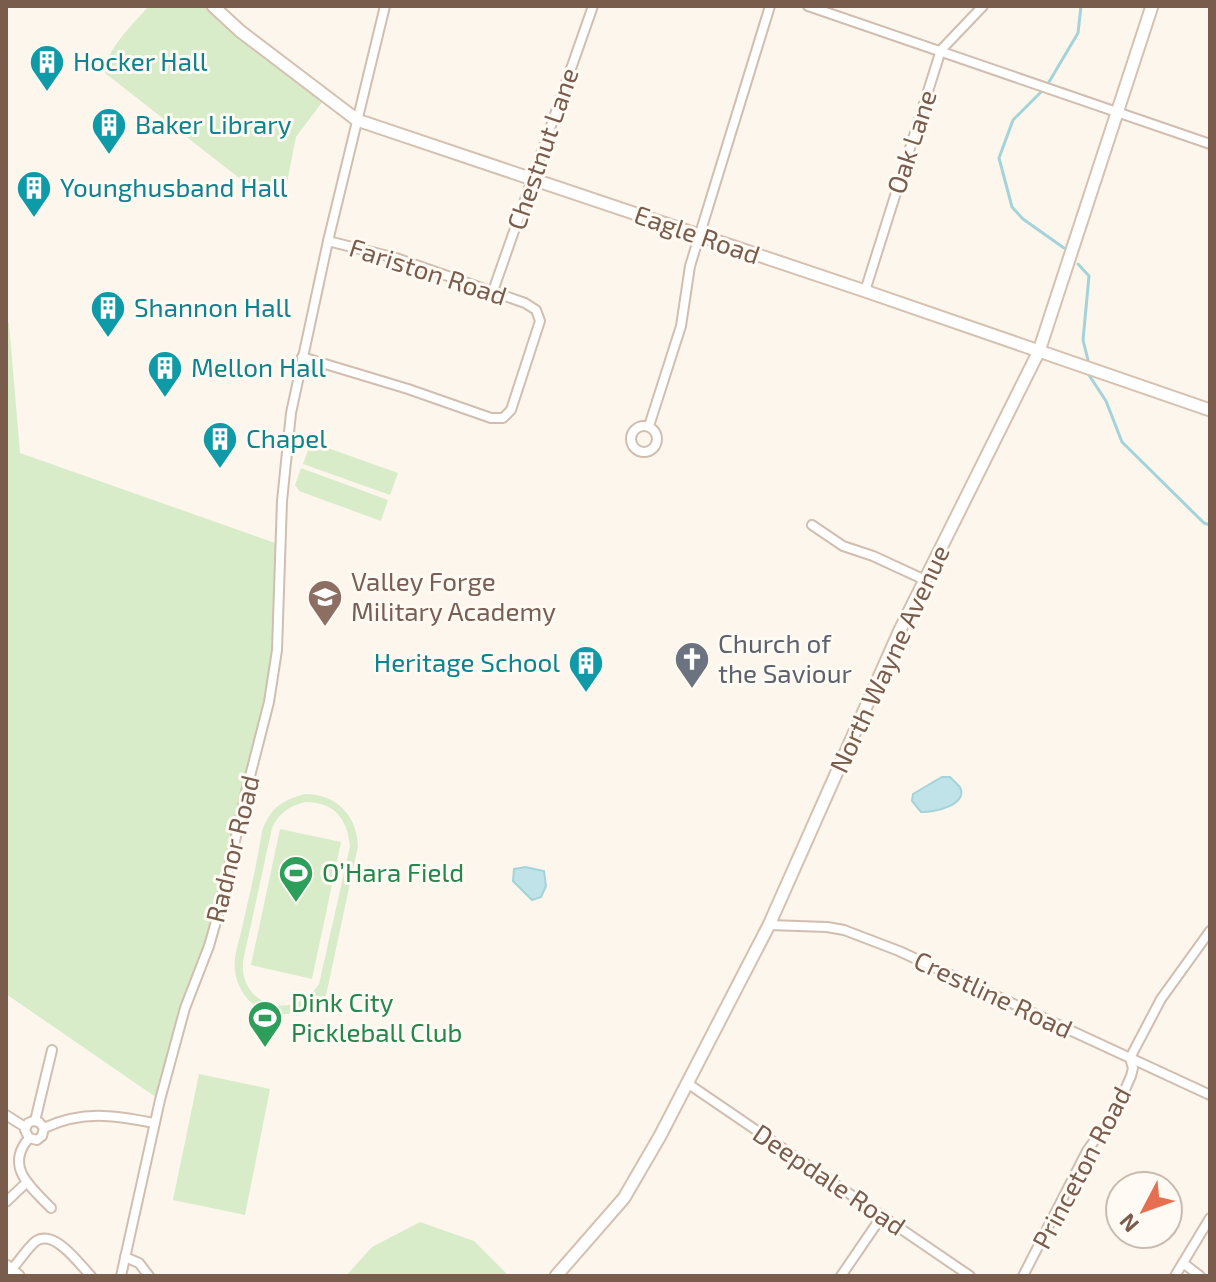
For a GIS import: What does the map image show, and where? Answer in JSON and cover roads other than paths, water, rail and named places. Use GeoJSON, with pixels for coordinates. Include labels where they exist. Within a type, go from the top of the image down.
{"type":"FeatureCollection","features":[{"type":"Feature","properties":{"kind":"street","name":"Eagle Road"},"geometry":{"type":"LineString","coordinates":[[213,6],[240,31],[357,120],[1210,410]]}},
{"type":"Feature","properties":{"kind":"street","name":"Radnor Road"},"geometry":{"type":"LineString","coordinates":[[121,1276],[154,1123],[185,1008],[219,911],[269,702],[277,650],[282,501],[291,413],[328,241],[385,6]]}},
{"type":"Feature","properties":{"kind":"street","name":"Chestnut Lane"},"geometry":{"type":"LineString","coordinates":[[493,291],[593,6]]}},
{"type":"Feature","properties":{"kind":"street"},"geometry":{"type":"LineString","coordinates":[[649,426],[681,326],[685,287],[770,6]]}},
{"type":"Feature","properties":{"kind":"street"},"geometry":{"type":"LineString","coordinates":[[808,6],[1210,144]]}},
{"type":"Feature","properties":{"kind":"street","name":"Oak Lane"},"geometry":{"type":"LineString","coordinates":[[865,291],[941,50],[983,6]]}},
{"type":"Feature","properties":{"kind":"street","name":"North Wayne Avenue"},"geometry":{"type":"LineString","coordinates":[[556,1276],[624,1198],[654,1147],[769,925],[900,630],[1039,351],[1152,6]]}},
{"type":"Feature","properties":{"kind":"street","name":"Fariston Road"},"geometry":{"type":"LineString","coordinates":[[302,357],[491,418],[503,418],[511,410],[540,321],[536,310],[525,303],[396,258],[328,241]]}},
{"type":"Feature","properties":{"kind":"street"},"geometry":{"type":"LineString","coordinates":[[812,525],[843,546],[925,580]]}},
{"type":"Feature","properties":{"kind":"street","name":"Crestline Road"},"geometry":{"type":"LineString","coordinates":[[769,925],[827,927],[860,935],[1210,1095]]}},
{"type":"Feature","properties":{"kind":"street","name":"Princeton Road"},"geometry":{"type":"LineString","coordinates":[[1023,1276],[1087,1151],[1116,1110],[1131,1076],[1133,1068],[1130,1058],[1161,999],[1210,931]]}},
{"type":"Feature","properties":{"kind":"street"},"geometry":{"type":"LineString","coordinates":[[35,1121],[52,1050]]}},
{"type":"Feature","properties":{"kind":"street","name":"Deepdale Road"},"geometry":{"type":"LineString","coordinates":[[687,1083],[970,1276]]}},
{"type":"Feature","properties":{"kind":"street"},"geometry":{"type":"LineString","coordinates":[[6,1115],[25,1127],[26,1134],[32,1140],[40,1138],[44,1128]]}},
{"type":"Feature","properties":{"kind":"street"},"geometry":{"type":"LineString","coordinates":[[44,1128],[61,1120],[94,1115],[154,1123]]}},
{"type":"Feature","properties":{"kind":"street"},"geometry":{"type":"LineString","coordinates":[[25,1127],[35,1121],[44,1128]]}},
{"type":"Feature","properties":{"kind":"street"},"geometry":{"type":"LineString","coordinates":[[29,1138],[18,1156],[20,1168],[27,1182],[51,1208]]}},
{"type":"Feature","properties":{"kind":"street"},"geometry":{"type":"LineString","coordinates":[[6,1202],[27,1182]]}},
{"type":"Feature","properties":{"kind":"street"},"geometry":{"type":"LineString","coordinates":[[841,1276],[882,1216]]}},
{"type":"Feature","properties":{"kind":"street"},"geometry":{"type":"LineString","coordinates":[[1175,1276],[1210,1218]]}},
{"type":"Feature","properties":{"kind":"street"},"geometry":{"type":"LineString","coordinates":[[12,1271],[37,1240],[48,1238],[58,1242],[91,1276]]}},
{"type":"Feature","properties":{"kind":"street"},"geometry":{"type":"LineString","coordinates":[[125,1257],[139,1263],[149,1276]]}},
{"type":"Feature","properties":{"kind":"street"},"geometry":{"type":"LineString","coordinates":[[1183,1263],[1200,1276]]}},
{"type":"Feature","properties":{"kind":"water"},"geometry":{"type":"Polygon","coordinates":[[[942,777],[950,777],[960,787],[959,799],[948,807],[921,812],[912,801],[913,794],[942,777]]]}},
{"type":"Feature","properties":{"kind":"water"},"geometry":{"type":"Polygon","coordinates":[[[525,867],[544,871],[546,886],[541,897],[532,900],[513,881],[514,869],[525,867]]]}},
{"type":"Feature","properties":{"kind":"waterway"},"geometry":{"type":"LineString","coordinates":[[1064,248],[1023,219],[1012,207],[999,158],[1013,120],[1046,87],[1078,33],[1081,6]]}},
{"type":"Feature","properties":{"kind":"waterway"},"geometry":{"type":"LineString","coordinates":[[1078,264],[1089,276],[1083,340],[1088,360]]}},
{"type":"Feature","properties":{"kind":"waterway"},"geometry":{"type":"LineString","coordinates":[[1087,372],[1106,401],[1122,442],[1204,523],[1210,525]]}},
{"type":"Feature","properties":{"kind":"place","name":"Hocker Hall"},"geometry":{"type":"Point","coordinates":[47,93]}},
{"type":"Feature","properties":{"kind":"place","name":"Baker Library"},"geometry":{"type":"Point","coordinates":[109,156]}},
{"type":"Feature","properties":{"kind":"place","name":"Younghusband Hall"},"geometry":{"type":"Point","coordinates":[34,219]}},
{"type":"Feature","properties":{"kind":"place","name":"Shannon Hall"},"geometry":{"type":"Point","coordinates":[108,339]}},
{"type":"Feature","properties":{"kind":"place","name":"Mellon Hall"},"geometry":{"type":"Point","coordinates":[165,399]}},
{"type":"Feature","properties":{"kind":"place","name":"Chapel"},"geometry":{"type":"Point","coordinates":[220,470]}},
{"type":"Feature","properties":{"kind":"place","name":"Valley Forge Military Academy"},"geometry":{"type":"Point","coordinates":[325,628]}},
{"type":"Feature","properties":{"kind":"place","name":"Church of the Saviour"},"geometry":{"type":"Point","coordinates":[692,690]}},
{"type":"Feature","properties":{"kind":"place","name":"Heritage School"},"geometry":{"type":"Point","coordinates":[586,694]}},
{"type":"Feature","properties":{"kind":"place","name":"O’Hara Field"},"geometry":{"type":"Point","coordinates":[296,904]}},
{"type":"Feature","properties":{"kind":"place","name":"Dink City Pickleball Club"},"geometry":{"type":"Point","coordinates":[265,1049]}}]}
